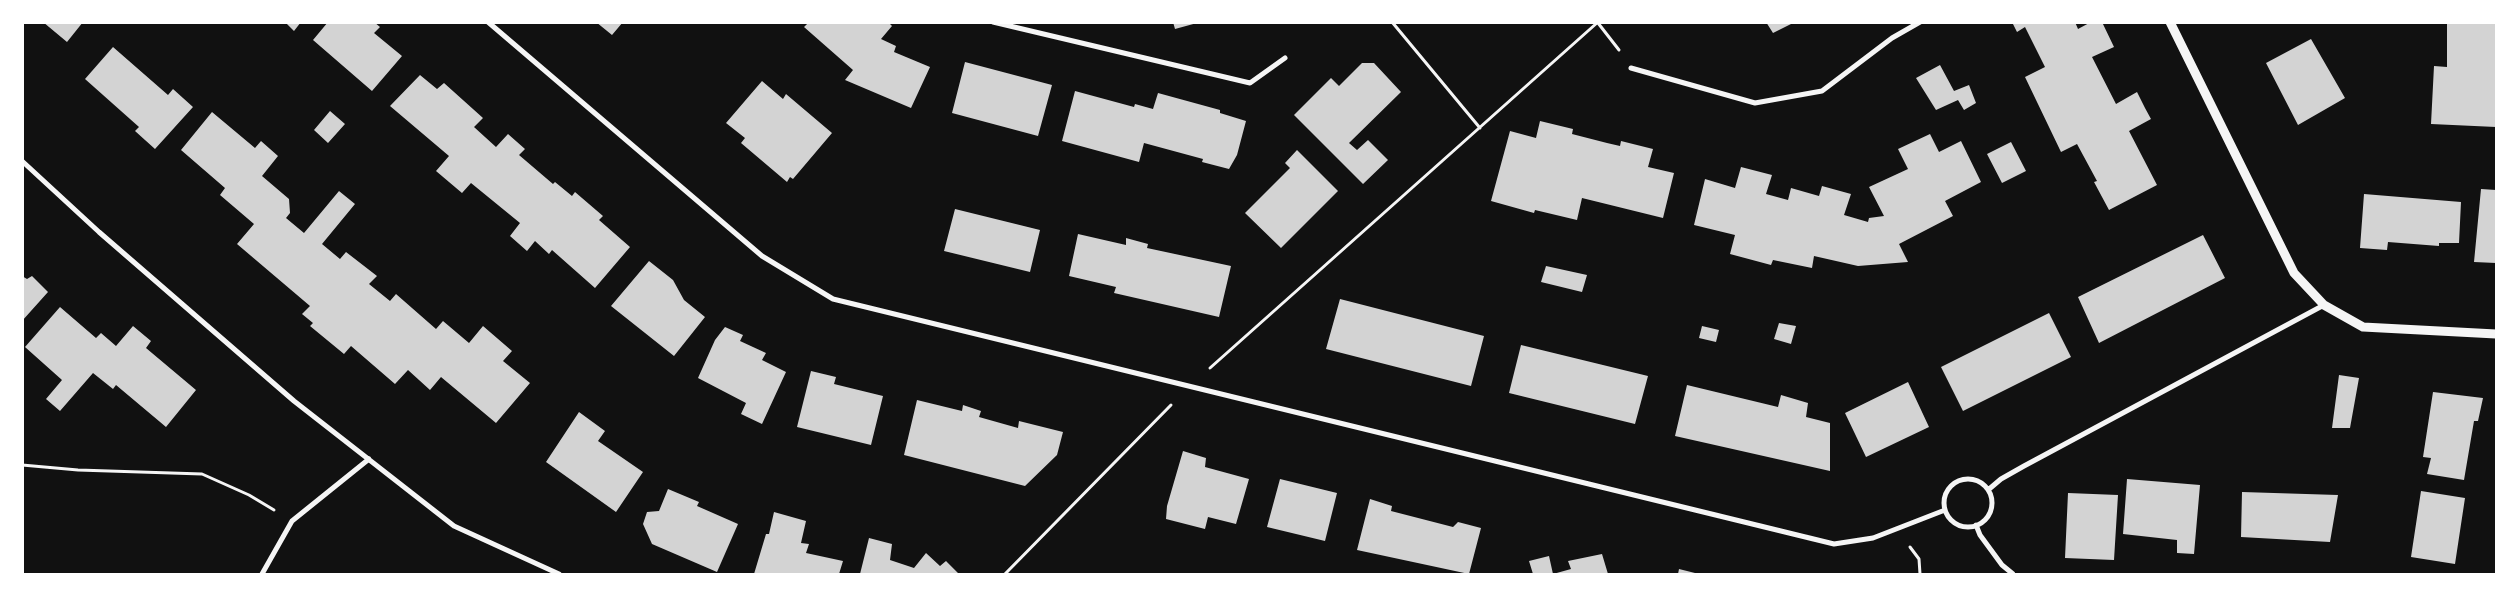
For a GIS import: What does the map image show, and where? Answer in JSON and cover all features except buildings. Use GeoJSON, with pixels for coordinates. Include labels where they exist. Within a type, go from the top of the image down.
{"type":"FeatureCollection","features":[{"type":"Feature","properties":{"kind":"street"},"geometry":{"type":"LineString","coordinates":[[488,22],[762,256],[833,299],[1834,544],[1872,538],[1945,510]]}},
{"type":"Feature","properties":{"kind":"street"},"geometry":{"type":"LineString","coordinates":[[993,22],[1250,83],[1285,58]]}},
{"type":"Feature","properties":{"kind":"street"},"geometry":{"type":"LineString","coordinates":[[1632,68],[1755,103],[1822,91],[1892,38],[1920,22]]}},
{"type":"Feature","properties":{"kind":"street"},"geometry":{"type":"LineString","coordinates":[[2170,22],[2294,273],[2324,305],[2364,327],[2496,334]]}},
{"type":"Feature","properties":{"kind":"street"},"geometry":{"type":"LineString","coordinates":[[22,161],[99,232],[294,402],[454,526],[559,574]]}},
{"type":"Feature","properties":{"kind":"street"},"geometry":{"type":"LineString","coordinates":[[1988,490],[2001,478],[2324,305]]}},
{"type":"Feature","properties":{"kind":"street"},"geometry":{"type":"LineString","coordinates":[[262,574],[292,521],[369,459]]}},
{"type":"Feature","properties":{"kind":"street"},"geometry":{"type":"LineString","coordinates":[[1961,480],[1976,480],[1988,490],[1991,496],[1991,510],[1983,522],[1968,527],[1954,522],[1945,510],[1945,495],[1949,488],[1961,480]]}},
{"type":"Feature","properties":{"kind":"street"},"geometry":{"type":"LineString","coordinates":[[1976,525],[1997,558],[2012,574]]}},
{"type":"Feature","properties":{"kind":"path"},"geometry":{"type":"LineString","coordinates":[[1392,22],[1480,128]]}},
{"type":"Feature","properties":{"kind":"path"},"geometry":{"type":"LineString","coordinates":[[1005,574],[1188,387],[1598,23],[1632,68]]}},
{"type":"Feature","properties":{"kind":"path"},"geometry":{"type":"LineString","coordinates":[[22,464],[78,470],[202,474],[249,495],[292,521]]}},
{"type":"Feature","properties":{"kind":"path"},"geometry":{"type":"LineString","coordinates":[[1897,529],[1919,559],[1920,574]]}}]}
